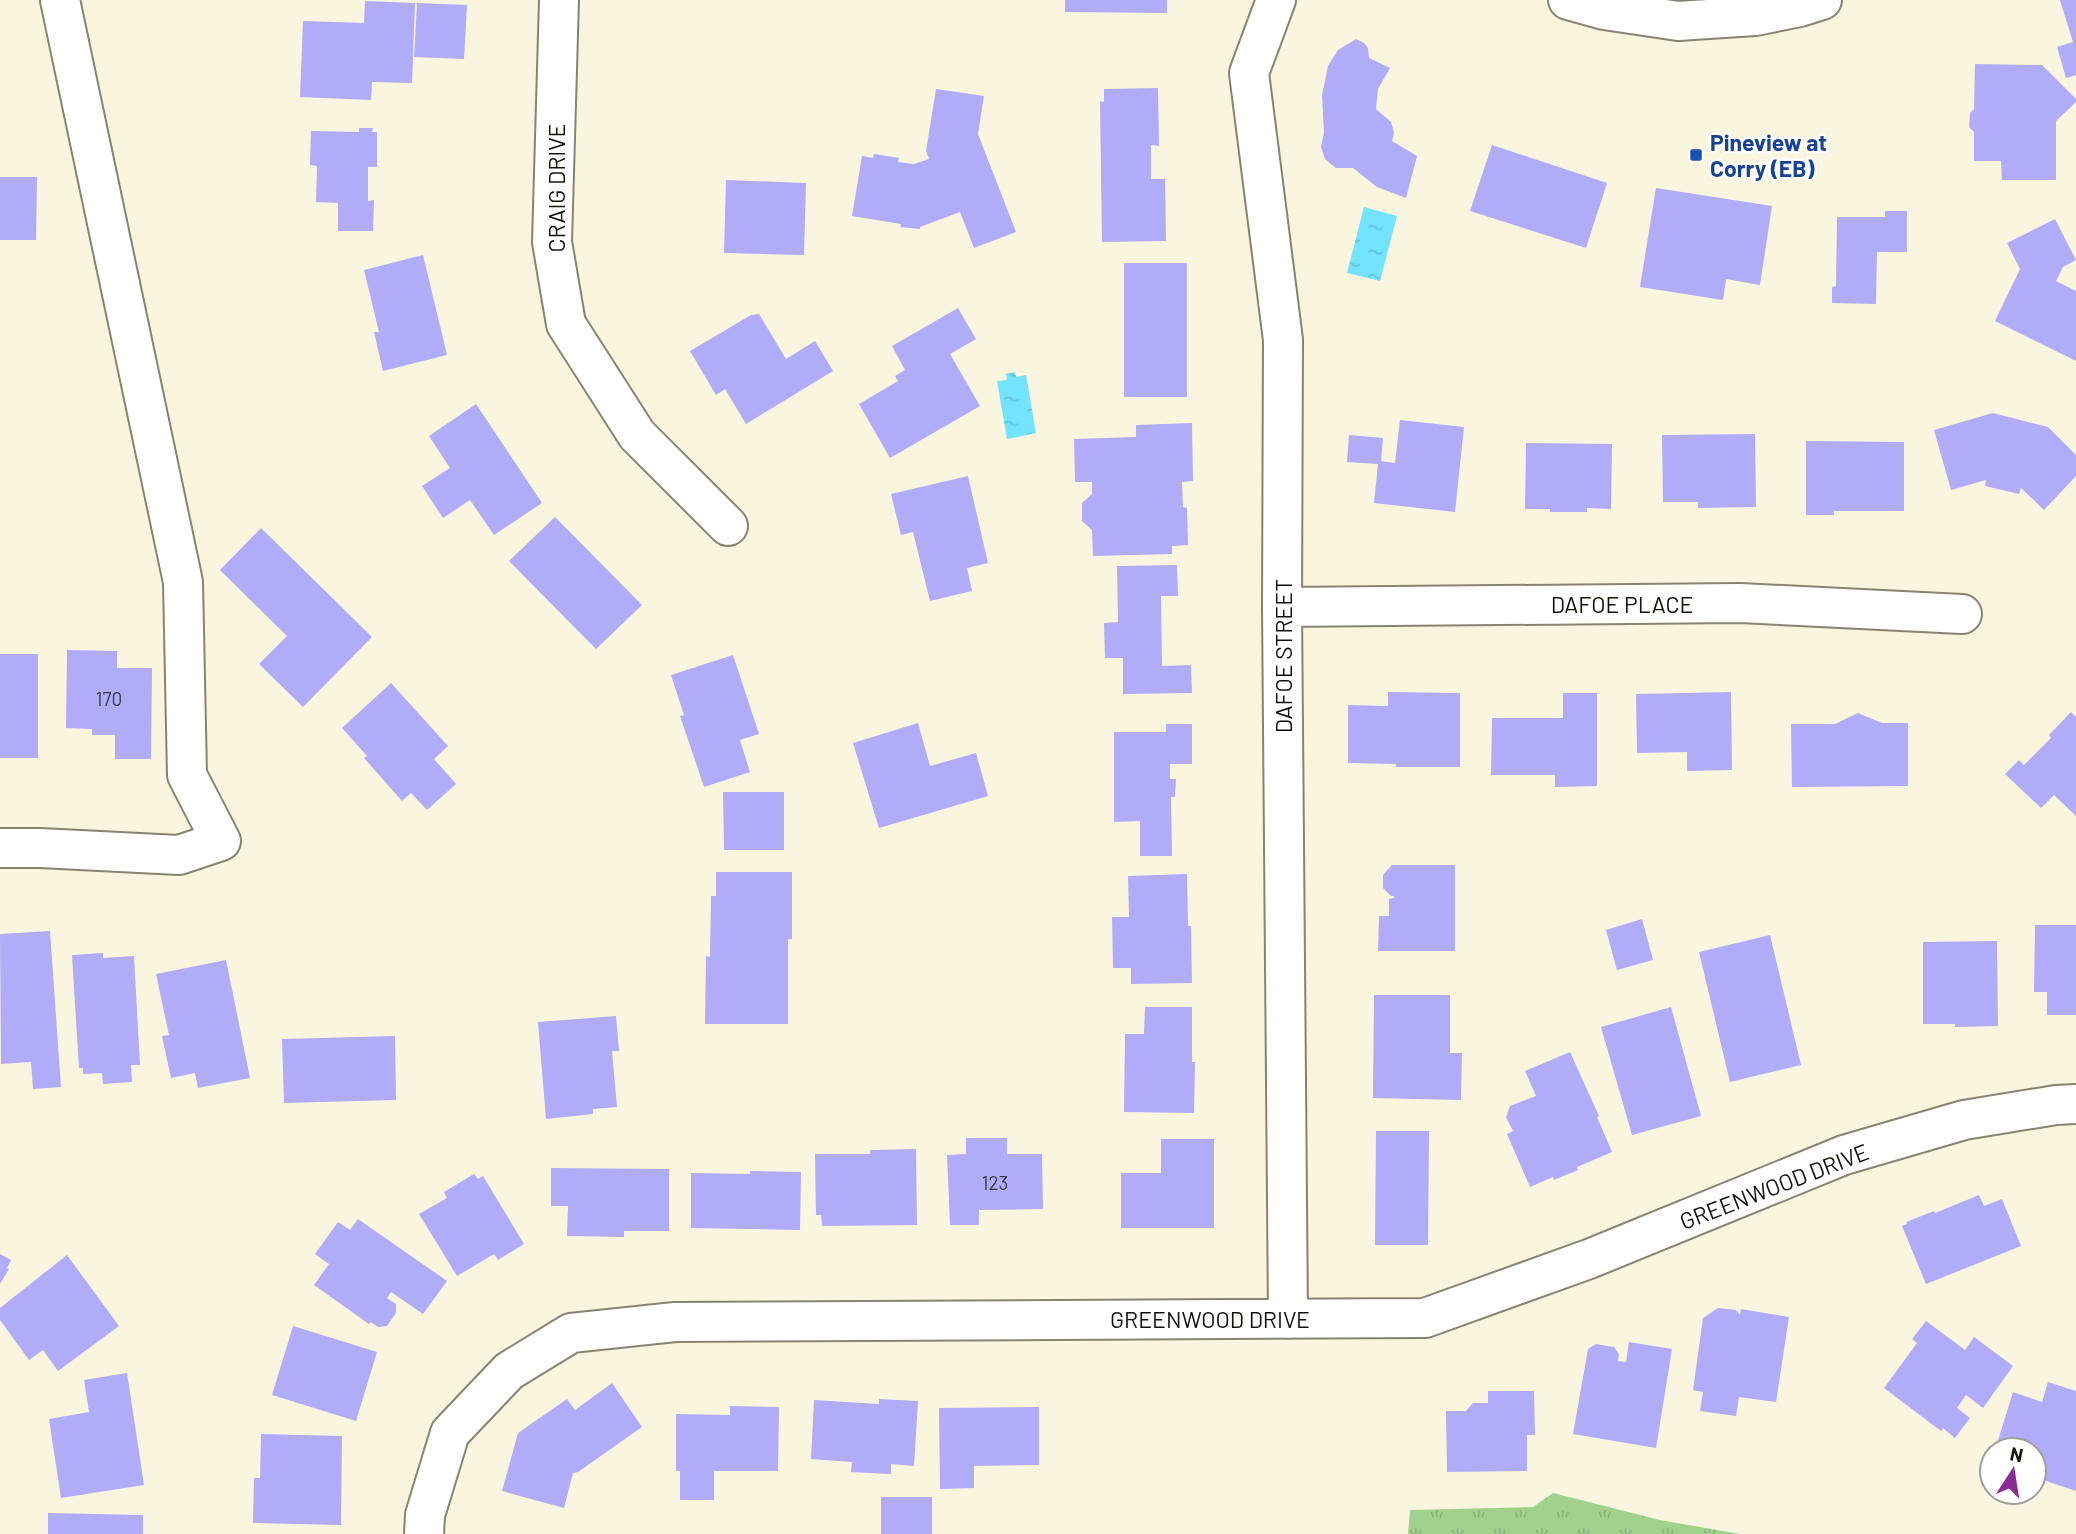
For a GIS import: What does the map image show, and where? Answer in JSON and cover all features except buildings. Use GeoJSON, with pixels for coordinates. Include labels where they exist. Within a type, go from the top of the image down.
{"type":"FeatureCollection","features":[{"type":"Feature","properties":{"kind":"street"},"geometry":{"type":"LineString","coordinates":[[0,848],[179,855],[221,841],[187,775],[183,582],[60,0]]}},
{"type":"Feature","properties":{"kind":"street","name":"CRAIG DRIVE"},"geometry":{"type":"LineString","coordinates":[[559,0],[552,242],[566,324],[637,435],[728,526]]}},
{"type":"Feature","properties":{"kind":"street","name":"DAFOE STREET"},"geometry":{"type":"LineString","coordinates":[[1276,0],[1249,73],[1283,340],[1282,607],[1288,1319]]}},
{"type":"Feature","properties":{"kind":"street"},"geometry":{"type":"LineString","coordinates":[[1568,0],[1604,10],[1678,21],[1755,16],[1822,0]]}},
{"type":"Feature","properties":{"kind":"street","name":"DAFOE PLACE"},"geometry":{"type":"LineString","coordinates":[[1282,607],[1740,603],[1962,614]]}},
{"type":"Feature","properties":{"kind":"street","name":"GREENWOOD DRIVE"},"geometry":{"type":"LineString","coordinates":[[424,1534],[425,1515],[450,1433],[509,1371],[571,1333],[675,1322],[1425,1318],[1589,1259],[1844,1155],[1964,1120],[2076,1104]]}},
{"type":"Feature","properties":{"kind":"green space"},"geometry":{"type":"Polygon","coordinates":[[[1553,1493],[1660,1520],[1740,1534],[1408,1534],[1410,1510],[1533,1507],[1553,1493]]]}},
{"type":"Feature","properties":{"kind":"water"},"geometry":{"type":"Polygon","coordinates":[[[1364,207],[1397,216],[1380,281],[1347,273],[1364,207]]]}},
{"type":"Feature","properties":{"kind":"water"},"geometry":{"type":"Polygon","coordinates":[[[1015,372],[1016,377],[1026,375],[1036,433],[1007,439],[997,381],[1007,380],[1006,374],[1015,372]]]}},
{"type":"Feature","properties":{"kind":"place","name":"Pineview at Corry (EB)"},"geometry":{"type":"Point","coordinates":[1696,155]}}]}
